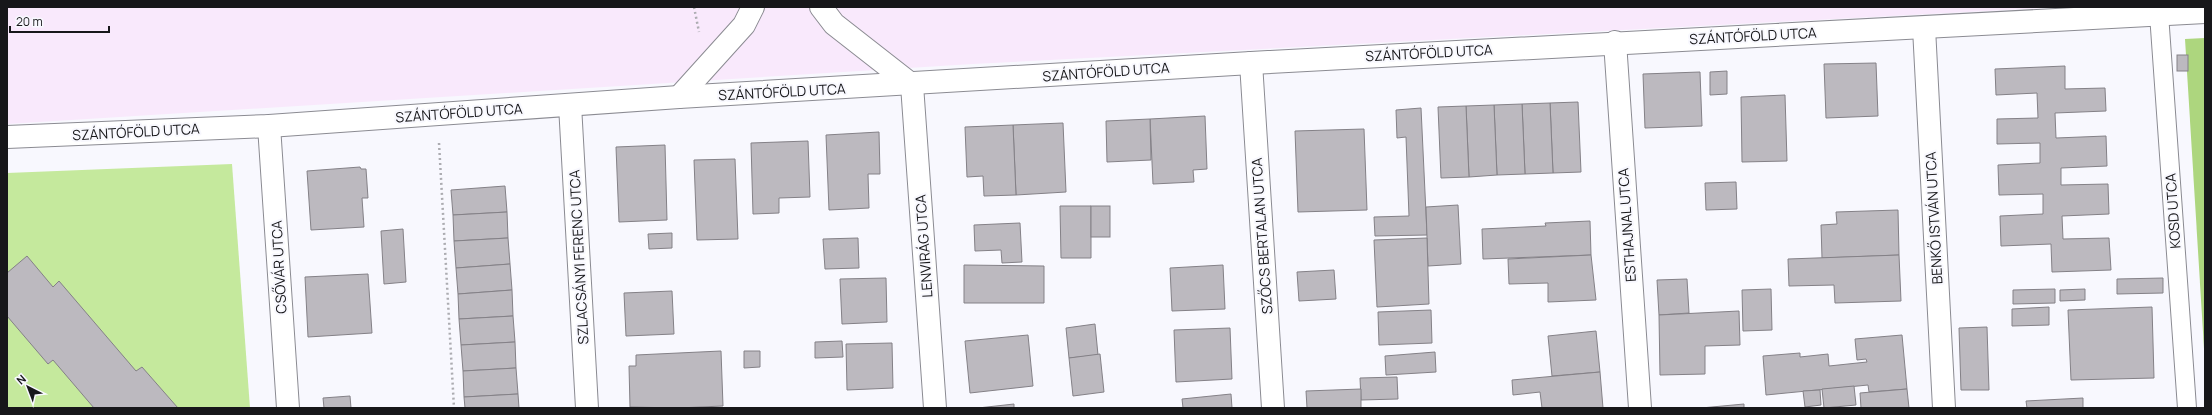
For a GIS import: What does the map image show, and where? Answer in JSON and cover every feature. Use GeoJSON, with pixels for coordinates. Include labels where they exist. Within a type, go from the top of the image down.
{"type":"FeatureCollection","features":[{"type":"Feature","properties":{"kind":"street"},"geometry":{"type":"LineString","coordinates":[[679,97],[744,25],[753,7]]}},
{"type":"Feature","properties":{"kind":"street"},"geometry":{"type":"LineString","coordinates":[[821,7],[834,24],[912,85]]}},
{"type":"Feature","properties":{"kind":"street","name":"SZÁNTÓFÖLD UTCA"},"geometry":{"type":"LineString","coordinates":[[7,137],[270,126],[679,97],[912,85],[1251,63],[1615,42],[1924,28],[2205,12]]}},
{"type":"Feature","properties":{"kind":"street","name":"BENKŐ ISTVÁN UTCA"},"geometry":{"type":"LineString","coordinates":[[1924,28],[1944,408]]}},
{"type":"Feature","properties":{"kind":"street","name":"ESTHAJNAL UTCA"},"geometry":{"type":"LineString","coordinates":[[1615,42],[1640,408]]}},
{"type":"Feature","properties":{"kind":"street","name":"SZŐCS BERTALAN UTCA"},"geometry":{"type":"LineString","coordinates":[[1251,63],[1273,408]]}},
{"type":"Feature","properties":{"kind":"street","name":"LENVIRÁG UTCA"},"geometry":{"type":"LineString","coordinates":[[912,85],[935,408]]}},
{"type":"Feature","properties":{"kind":"street","name":"SZLACSÁNYI FERENC UTCA"},"geometry":{"type":"LineString","coordinates":[[570,105],[587,408]]}},
{"type":"Feature","properties":{"kind":"street","name":"CSŐVÁR UTCA"},"geometry":{"type":"LineString","coordinates":[[270,126],[288,408]]}},
{"type":"Feature","properties":{"kind":"lane","name":"KOSD UTCA"},"geometry":{"type":"LineString","coordinates":[[2159,14],[2187,408]]}},
{"type":"Feature","properties":{"kind":"path"},"geometry":{"type":"LineString","coordinates":[[440,150],[454,408]]}},
{"type":"Feature","properties":{"kind":"shaded area"},"geometry":{"type":"Polygon","coordinates":[[[7,7],[2064,7],[973,64],[7,124],[7,7]]]}},
{"type":"Feature","properties":{"kind":"green space"},"geometry":{"type":"Polygon","coordinates":[[[2205,38],[2205,365],[2185,39],[2205,38]]]}},
{"type":"Feature","properties":{"kind":"green space"},"geometry":{"type":"Polygon","coordinates":[[[232,164],[250,408],[7,408],[7,173],[232,164]]]}},
{"type":"Feature","properties":{"kind":"building"},"geometry":{"type":"Polygon","coordinates":[[[2177,55],[2188,55],[2188,71],[2177,71],[2177,55]]]}},
{"type":"Feature","properties":{"kind":"building"},"geometry":{"type":"Polygon","coordinates":[[[1876,63],[1878,116],[1826,118],[1824,64],[1876,63]]]}},
{"type":"Feature","properties":{"kind":"building"},"geometry":{"type":"Polygon","coordinates":[[[2065,66],[2065,89],[2105,88],[2106,111],[2055,113],[2056,138],[2106,136],[2107,166],[2061,168],[2061,185],[2108,184],[2109,214],[2062,216],[2063,239],[2109,238],[2111,270],[2052,272],[2051,244],[2001,246],[2000,216],[2043,214],[2043,194],[1999,195],[1998,165],[2040,163],[2040,143],[1997,144],[1997,119],[2038,118],[2037,93],[1996,95],[1995,69],[2065,66]]]}},
{"type":"Feature","properties":{"kind":"building"},"geometry":{"type":"Polygon","coordinates":[[[1727,71],[1727,94],[1710,95],[1710,72],[1727,71]]]}},
{"type":"Feature","properties":{"kind":"building"},"geometry":{"type":"Polygon","coordinates":[[[1700,72],[1702,126],[1645,128],[1643,74],[1700,72]]]}},
{"type":"Feature","properties":{"kind":"building"},"geometry":{"type":"Polygon","coordinates":[[[1785,95],[1787,161],[1742,162],[1741,97],[1785,95]]]}},
{"type":"Feature","properties":{"kind":"building"},"geometry":{"type":"Polygon","coordinates":[[[1578,102],[1581,172],[1553,173],[1550,103],[1578,102]]]}},
{"type":"Feature","properties":{"kind":"building"},"geometry":{"type":"Polygon","coordinates":[[[1550,103],[1553,173],[1525,174],[1522,104],[1550,103]]]}},
{"type":"Feature","properties":{"kind":"building"},"geometry":{"type":"Polygon","coordinates":[[[1522,104],[1525,174],[1497,175],[1494,105],[1522,104]]]}},
{"type":"Feature","properties":{"kind":"building"},"geometry":{"type":"Polygon","coordinates":[[[1494,105],[1497,175],[1469,177],[1466,106],[1494,105]]]}},
{"type":"Feature","properties":{"kind":"building"},"geometry":{"type":"Polygon","coordinates":[[[1466,106],[1469,177],[1441,178],[1438,107],[1466,106]]]}},
{"type":"Feature","properties":{"kind":"building"},"geometry":{"type":"Polygon","coordinates":[[[1421,108],[1427,235],[1375,236],[1374,217],[1409,216],[1406,137],[1397,138],[1396,110],[1421,108]]]}},
{"type":"Feature","properties":{"kind":"building"},"geometry":{"type":"Polygon","coordinates":[[[1205,116],[1207,169],[1193,170],[1194,182],[1153,184],[1150,119],[1205,116]]]}},
{"type":"Feature","properties":{"kind":"building"},"geometry":{"type":"Polygon","coordinates":[[[1150,119],[1151,160],[1107,162],[1106,121],[1150,119]]]}},
{"type":"Feature","properties":{"kind":"building"},"geometry":{"type":"Polygon","coordinates":[[[1063,123],[1066,192],[1016,195],[1013,125],[1063,123]]]}},
{"type":"Feature","properties":{"kind":"building"},"geometry":{"type":"Polygon","coordinates":[[[1013,125],[1016,195],[984,196],[983,176],[967,177],[965,127],[1013,125]]]}},
{"type":"Feature","properties":{"kind":"building"},"geometry":{"type":"Polygon","coordinates":[[[1364,129],[1367,210],[1298,212],[1295,131],[1364,129]]]}},
{"type":"Feature","properties":{"kind":"building"},"geometry":{"type":"Polygon","coordinates":[[[879,132],[880,174],[868,174],[869,208],[829,210],[826,135],[879,132]]]}},
{"type":"Feature","properties":{"kind":"building"},"geometry":{"type":"Polygon","coordinates":[[[808,141],[810,197],[779,198],[779,213],[753,214],[751,143],[808,141]]]}},
{"type":"Feature","properties":{"kind":"building"},"geometry":{"type":"Polygon","coordinates":[[[665,145],[667,220],[619,222],[616,147],[665,145]]]}},
{"type":"Feature","properties":{"kind":"building"},"geometry":{"type":"Polygon","coordinates":[[[735,159],[738,239],[697,240],[694,160],[735,159]]]}},
{"type":"Feature","properties":{"kind":"building"},"geometry":{"type":"Polygon","coordinates":[[[360,167],[361,169],[366,169],[368,198],[362,198],[364,227],[311,230],[307,171],[360,167]]]}},
{"type":"Feature","properties":{"kind":"building"},"geometry":{"type":"Polygon","coordinates":[[[1736,182],[1737,209],[1706,210],[1705,183],[1736,182]]]}},
{"type":"Feature","properties":{"kind":"building"},"geometry":{"type":"Polygon","coordinates":[[[505,186],[507,212],[453,215],[451,190],[505,186]]]}},
{"type":"Feature","properties":{"kind":"building"},"geometry":{"type":"Polygon","coordinates":[[[1458,205],[1461,264],[1428,266],[1426,207],[1458,205]]]}},
{"type":"Feature","properties":{"kind":"building"},"geometry":{"type":"Polygon","coordinates":[[[1060,206],[1091,206],[1091,258],[1061,258],[1060,206]]]}},
{"type":"Feature","properties":{"kind":"building"},"geometry":{"type":"Polygon","coordinates":[[[1091,206],[1110,206],[1110,237],[1091,237],[1091,206]]]}},
{"type":"Feature","properties":{"kind":"building"},"geometry":{"type":"Polygon","coordinates":[[[1898,210],[1899,255],[1822,258],[1821,225],[1837,224],[1836,212],[1898,210]]]}},
{"type":"Feature","properties":{"kind":"building"},"geometry":{"type":"Polygon","coordinates":[[[507,212],[508,238],[454,241],[453,215],[507,212]]]}},
{"type":"Feature","properties":{"kind":"building"},"geometry":{"type":"Polygon","coordinates":[[[1590,221],[1591,255],[1483,259],[1482,229],[1546,226],[1545,223],[1590,221]]]}},
{"type":"Feature","properties":{"kind":"building"},"geometry":{"type":"Polygon","coordinates":[[[1020,223],[1022,262],[1002,263],[1001,250],[975,251],[974,225],[1020,223]]]}},
{"type":"Feature","properties":{"kind":"building"},"geometry":{"type":"Polygon","coordinates":[[[403,229],[406,282],[384,284],[381,231],[403,229]]]}},
{"type":"Feature","properties":{"kind":"building"},"geometry":{"type":"Polygon","coordinates":[[[672,233],[672,248],[649,249],[648,234],[672,233]]]}},
{"type":"Feature","properties":{"kind":"building"},"geometry":{"type":"Polygon","coordinates":[[[508,238],[510,264],[456,268],[454,241],[508,238]]]}},
{"type":"Feature","properties":{"kind":"building"},"geometry":{"type":"Polygon","coordinates":[[[858,238],[859,268],[825,269],[823,239],[858,238]]]}},
{"type":"Feature","properties":{"kind":"building"},"geometry":{"type":"Polygon","coordinates":[[[1427,238],[1429,304],[1377,307],[1374,240],[1427,238]]]}},
{"type":"Feature","properties":{"kind":"building"},"geometry":{"type":"Polygon","coordinates":[[[1591,255],[1596,300],[1548,302],[1548,283],[1509,284],[1508,259],[1591,255]]]}},
{"type":"Feature","properties":{"kind":"building"},"geometry":{"type":"Polygon","coordinates":[[[1899,255],[1901,301],[1835,303],[1834,285],[1789,286],[1788,259],[1899,255]]]}},
{"type":"Feature","properties":{"kind":"building"},"geometry":{"type":"Polygon","coordinates":[[[27,256],[53,287],[59,281],[136,371],[142,367],[178,408],[94,408],[53,360],[48,364],[7,316],[7,273],[27,256]]]}},
{"type":"Feature","properties":{"kind":"building"},"geometry":{"type":"Polygon","coordinates":[[[510,264],[512,290],[458,294],[456,268],[510,264]]]}},
{"type":"Feature","properties":{"kind":"building"},"geometry":{"type":"Polygon","coordinates":[[[964,265],[1044,266],[1044,303],[964,303],[964,265]]]}},
{"type":"Feature","properties":{"kind":"building"},"geometry":{"type":"Polygon","coordinates":[[[1223,265],[1225,309],[1172,311],[1170,268],[1223,265]]]}},
{"type":"Feature","properties":{"kind":"building"},"geometry":{"type":"Polygon","coordinates":[[[1334,270],[1336,299],[1299,301],[1297,272],[1334,270]]]}},
{"type":"Feature","properties":{"kind":"building"},"geometry":{"type":"Polygon","coordinates":[[[368,274],[372,333],[308,337],[305,277],[368,274]]]}},
{"type":"Feature","properties":{"kind":"building"},"geometry":{"type":"Polygon","coordinates":[[[886,278],[887,322],[842,324],[840,279],[886,278]]]}},
{"type":"Feature","properties":{"kind":"building"},"geometry":{"type":"Polygon","coordinates":[[[2163,278],[2163,293],[2117,294],[2117,279],[2163,278]]]}},
{"type":"Feature","properties":{"kind":"building"},"geometry":{"type":"Polygon","coordinates":[[[1687,279],[1689,313],[1659,315],[1657,280],[1687,279]]]}},
{"type":"Feature","properties":{"kind":"building"},"geometry":{"type":"Polygon","coordinates":[[[1771,289],[1772,330],[1743,331],[1742,290],[1771,289]]]}},
{"type":"Feature","properties":{"kind":"building"},"geometry":{"type":"Polygon","coordinates":[[[2055,289],[2055,303],[2013,304],[2013,290],[2055,289]]]}},
{"type":"Feature","properties":{"kind":"building"},"geometry":{"type":"Polygon","coordinates":[[[2085,289],[2085,300],[2060,301],[2060,290],[2085,289]]]}},
{"type":"Feature","properties":{"kind":"building"},"geometry":{"type":"Polygon","coordinates":[[[512,290],[513,316],[459,319],[458,294],[512,290]]]}},
{"type":"Feature","properties":{"kind":"building"},"geometry":{"type":"Polygon","coordinates":[[[672,291],[674,334],[626,336],[624,293],[672,291]]]}},
{"type":"Feature","properties":{"kind":"building"},"geometry":{"type":"Polygon","coordinates":[[[2049,307],[2049,325],[2012,326],[2012,309],[2049,307]]]}},
{"type":"Feature","properties":{"kind":"building"},"geometry":{"type":"Polygon","coordinates":[[[2152,307],[2154,378],[2071,380],[2068,310],[2152,307]]]}},
{"type":"Feature","properties":{"kind":"building"},"geometry":{"type":"Polygon","coordinates":[[[1431,310],[1432,343],[1379,345],[1378,312],[1431,310]]]}},
{"type":"Feature","properties":{"kind":"building"},"geometry":{"type":"Polygon","coordinates":[[[1739,311],[1740,345],[1705,346],[1705,374],[1660,375],[1659,315],[1739,311]]]}},
{"type":"Feature","properties":{"kind":"building"},"geometry":{"type":"Polygon","coordinates":[[[513,316],[515,342],[461,345],[459,319],[513,316]]]}},
{"type":"Feature","properties":{"kind":"building"},"geometry":{"type":"Polygon","coordinates":[[[1095,324],[1098,355],[1069,358],[1066,328],[1095,324]]]}},
{"type":"Feature","properties":{"kind":"building"},"geometry":{"type":"Polygon","coordinates":[[[1987,327],[1989,390],[1961,390],[1959,328],[1987,327]]]}},
{"type":"Feature","properties":{"kind":"building"},"geometry":{"type":"Polygon","coordinates":[[[1230,328],[1232,379],[1176,382],[1174,330],[1230,328]]]}},
{"type":"Feature","properties":{"kind":"building"},"geometry":{"type":"Polygon","coordinates":[[[1596,331],[1600,372],[1552,376],[1548,336],[1596,331]]]}},
{"type":"Feature","properties":{"kind":"building"},"geometry":{"type":"Polygon","coordinates":[[[1028,335],[1033,386],[970,393],[965,341],[1028,335]]]}},
{"type":"Feature","properties":{"kind":"building"},"geometry":{"type":"Polygon","coordinates":[[[1902,335],[1907,389],[1869,392],[1868,385],[1766,395],[1763,356],[1800,353],[1800,357],[1828,354],[1829,366],[1867,362],[1866,359],[1857,360],[1855,339],[1902,335]]]}},
{"type":"Feature","properties":{"kind":"building"},"geometry":{"type":"Polygon","coordinates":[[[842,341],[843,357],[815,358],[815,342],[842,341]]]}},
{"type":"Feature","properties":{"kind":"building"},"geometry":{"type":"Polygon","coordinates":[[[515,342],[516,368],[463,371],[461,345],[515,342]]]}},
{"type":"Feature","properties":{"kind":"building"},"geometry":{"type":"Polygon","coordinates":[[[892,343],[893,388],[847,390],[846,344],[892,343]]]}},
{"type":"Feature","properties":{"kind":"building"},"geometry":{"type":"Polygon","coordinates":[[[721,351],[723,406],[678,408],[630,407],[629,366],[636,366],[636,355],[721,351]]]}},
{"type":"Feature","properties":{"kind":"building"},"geometry":{"type":"Polygon","coordinates":[[[744,351],[760,351],[760,367],[744,368],[744,351]]]}},
{"type":"Feature","properties":{"kind":"building"},"geometry":{"type":"Polygon","coordinates":[[[1435,352],[1436,372],[1386,375],[1385,356],[1435,352]]]}},
{"type":"Feature","properties":{"kind":"building"},"geometry":{"type":"Polygon","coordinates":[[[1100,354],[1104,392],[1073,396],[1069,358],[1100,354]]]}},
{"type":"Feature","properties":{"kind":"building"},"geometry":{"type":"Polygon","coordinates":[[[516,368],[518,394],[464,397],[463,371],[516,368]]]}},
{"type":"Feature","properties":{"kind":"building"},"geometry":{"type":"Polygon","coordinates":[[[1600,372],[1603,408],[1542,408],[1540,392],[1513,395],[1512,380],[1600,372]]]}},
{"type":"Feature","properties":{"kind":"building"},"geometry":{"type":"Polygon","coordinates":[[[1397,377],[1398,399],[1361,400],[1360,378],[1397,377]]]}},
{"type":"Feature","properties":{"kind":"building"},"geometry":{"type":"Polygon","coordinates":[[[1854,386],[1856,405],[1824,408],[1822,389],[1854,386]]]}},
{"type":"Feature","properties":{"kind":"building"},"geometry":{"type":"Polygon","coordinates":[[[1361,389],[1361,408],[1307,408],[1306,391],[1361,389]]]}},
{"type":"Feature","properties":{"kind":"building"},"geometry":{"type":"Polygon","coordinates":[[[1907,389],[1909,408],[1861,408],[1860,393],[1907,389]]]}},
{"type":"Feature","properties":{"kind":"building"},"geometry":{"type":"Polygon","coordinates":[[[1820,390],[1821,405],[1805,407],[1803,391],[1820,390]]]}},
{"type":"Feature","properties":{"kind":"building"},"geometry":{"type":"Polygon","coordinates":[[[518,394],[519,408],[465,408],[464,397],[518,394]]]}},
{"type":"Feature","properties":{"kind":"building"},"geometry":{"type":"Polygon","coordinates":[[[1231,394],[1232,408],[1183,408],[1182,399],[1231,394]]]}},
{"type":"Feature","properties":{"kind":"building"},"geometry":{"type":"Polygon","coordinates":[[[350,396],[351,408],[324,408],[323,398],[350,396]]]}},
{"type":"Feature","properties":{"kind":"building"},"geometry":{"type":"Polygon","coordinates":[[[2083,398],[2083,408],[2027,408],[2026,401],[2083,398]]]}},
{"type":"Feature","properties":{"kind":"building"},"geometry":{"type":"Polygon","coordinates":[[[1014,404],[1014,408],[978,408],[1014,404]]]}},
{"type":"Feature","properties":{"kind":"building"},"geometry":{"type":"Polygon","coordinates":[[[1744,404],[1744,408],[1701,408],[1744,404]]]}}]}
